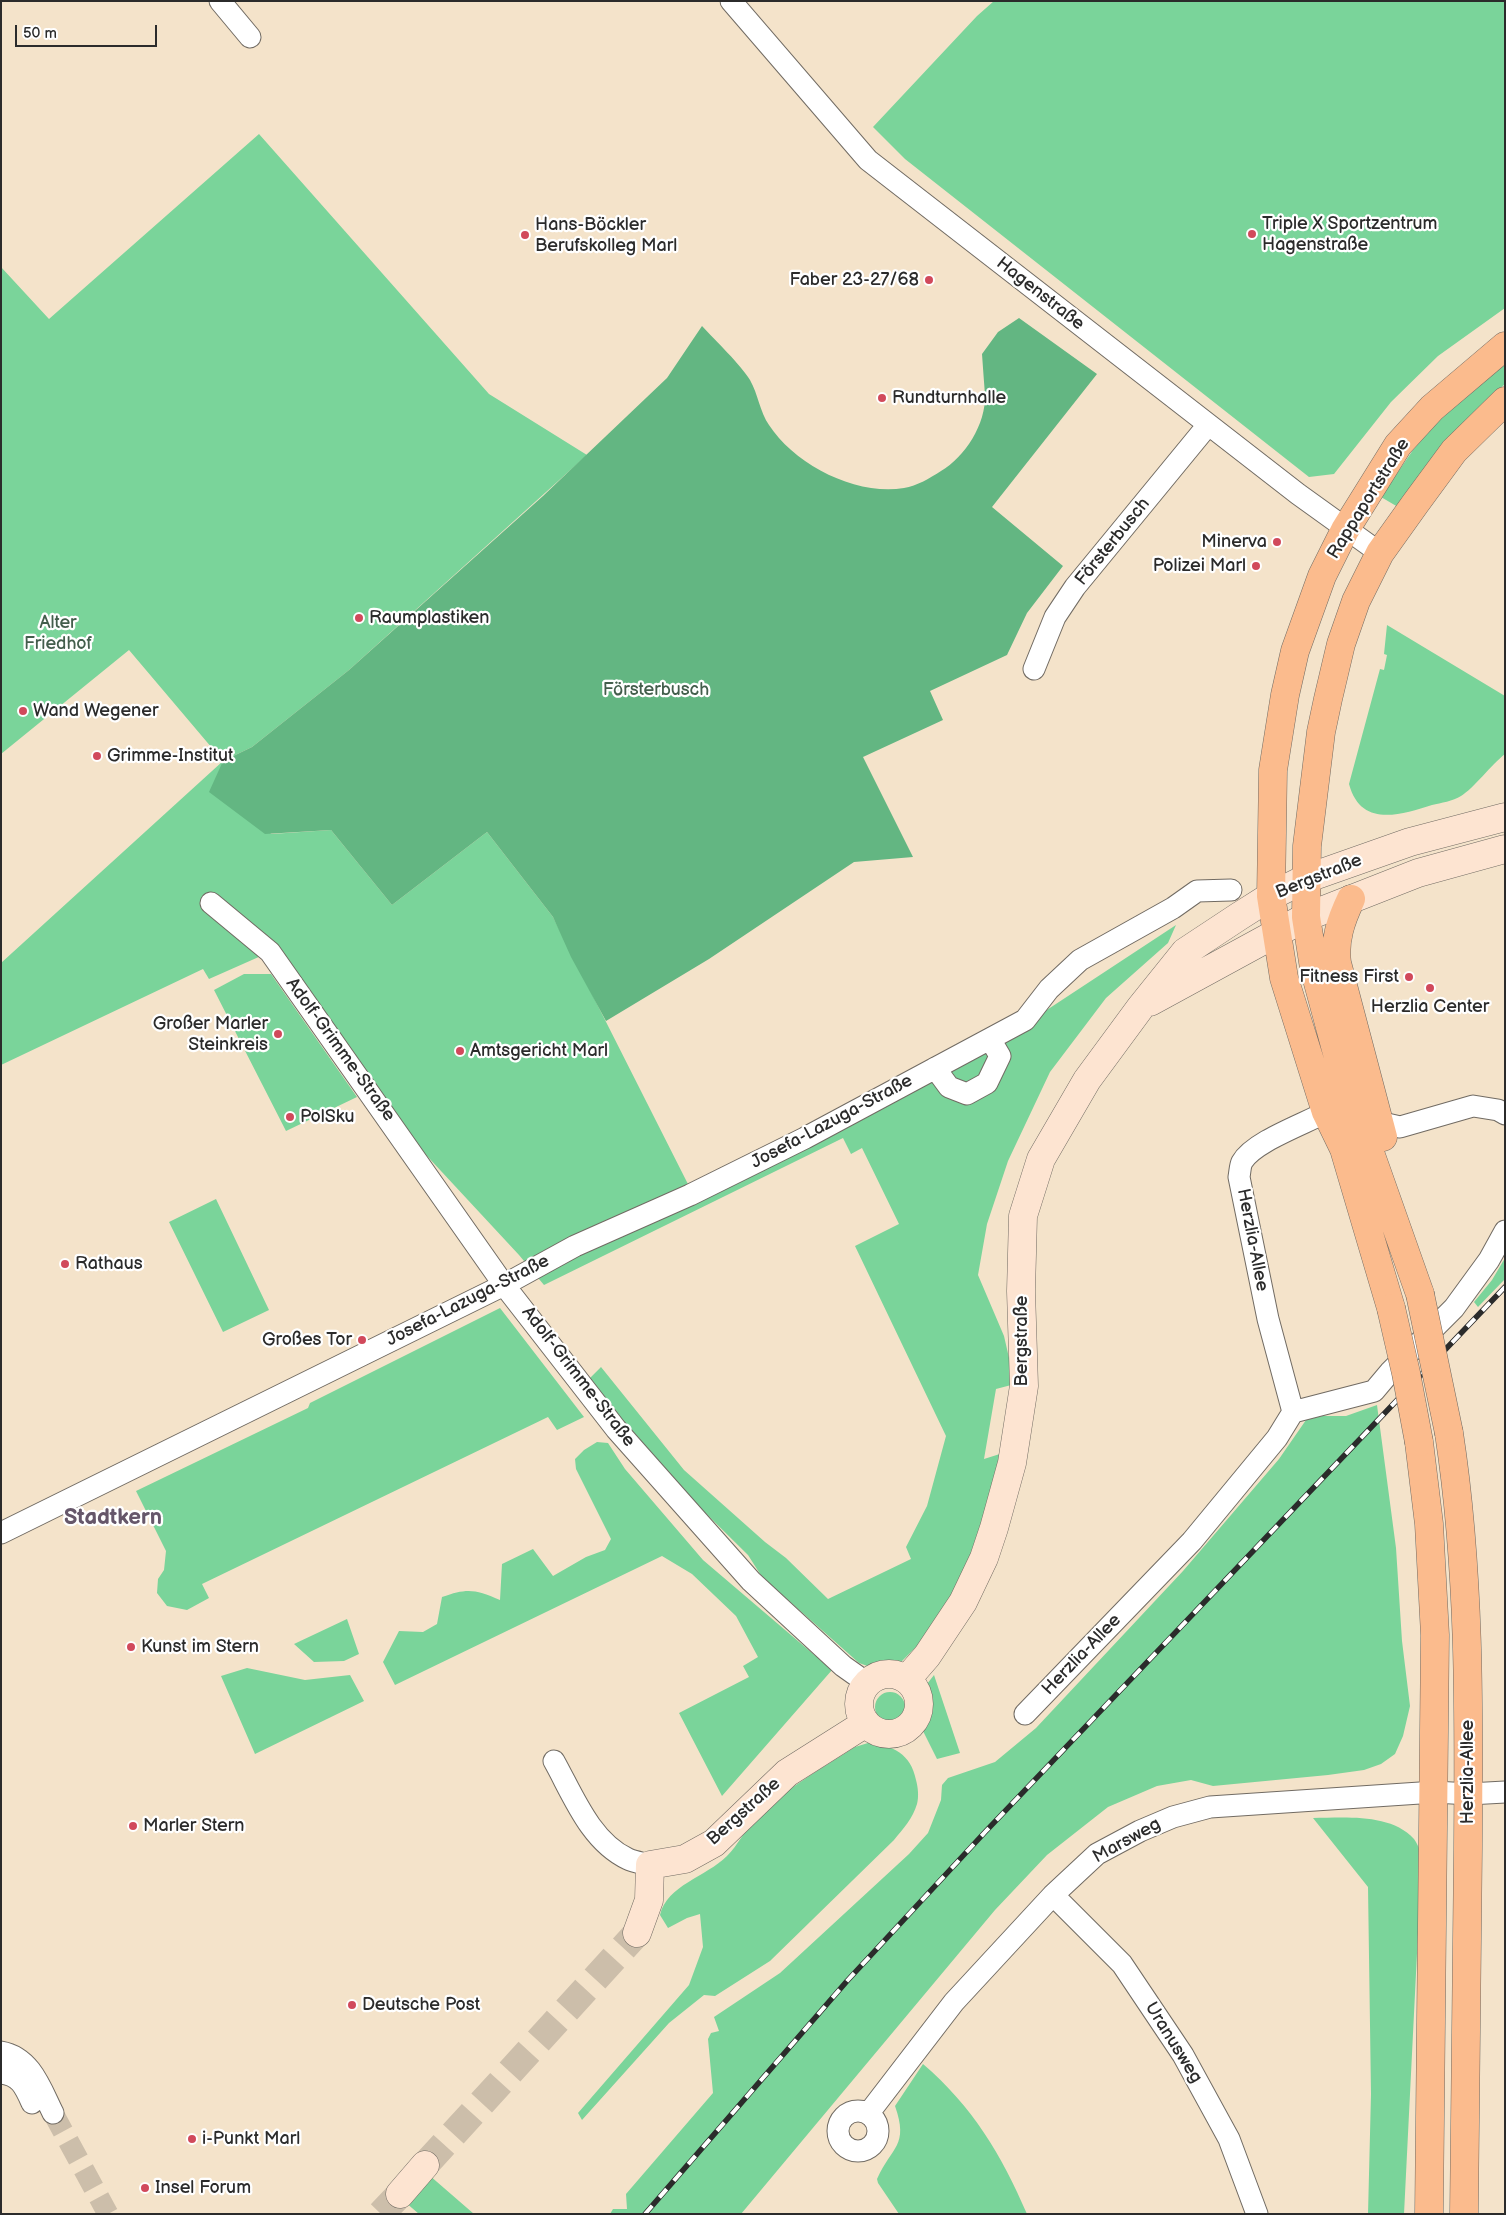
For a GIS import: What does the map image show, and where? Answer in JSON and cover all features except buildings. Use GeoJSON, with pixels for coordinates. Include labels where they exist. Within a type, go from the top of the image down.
{"type":"FeatureCollection","features":[{"type":"Feature","properties":{"kind":"main road","name":"Rappaportstraße"},"geometry":{"type":"LineString","coordinates":[[1271,896],[1274,770],[1285,695],[1296,650],[1322,576],[1345,530],[1398,446],[1432,408],[1505,346]]}},
{"type":"Feature","properties":{"kind":"main road"},"geometry":{"type":"LineString","coordinates":[[1305,879],[1319,750],[1328,699],[1341,644],[1356,601],[1380,553],[1454,451],[1505,401]]}},
{"type":"Feature","properties":{"kind":"main road","name":"Herzlia-Allee"},"geometry":{"type":"LineString","coordinates":[[1305,879],[1306,917],[1314,968],[1344,1079],[1369,1120],[1420,1294],[1449,1433],[1458,1489],[1465,1560],[1469,1794],[1464,2214]]}},
{"type":"Feature","properties":{"kind":"main road","name":"Herzlia-Allee"},"geometry":{"type":"LineString","coordinates":[[1271,896],[1284,978],[1326,1112],[1344,1149],[1391,1308],[1419,1442],[1429,1524],[1435,1635],[1435,1792],[1429,2214]]}},
{"type":"Feature","properties":{"kind":"main road"},"geometry":{"type":"LineString","coordinates":[[1351,899],[1342,918],[1335,948],[1369,1120]]}},
{"type":"Feature","properties":{"kind":"street"},"geometry":{"type":"LineString","coordinates":[[220,1],[250,37]]}},
{"type":"Feature","properties":{"kind":"street","name":"Hagenstraße"},"geometry":{"type":"LineString","coordinates":[[731,1],[868,160],[1208,425],[1345,530],[1380,553]]}},
{"type":"Feature","properties":{"kind":"street","name":"Försterbusch"},"geometry":{"type":"LineString","coordinates":[[1034,669],[1055,617],[1075,588],[1208,425]]}},
{"type":"Feature","properties":{"kind":"street","name":"Bergstraße"},"geometry":{"type":"LineString","coordinates":[[907,1678],[927,1656],[964,1602],[984,1558],[1012,1463],[1024,1386],[1021,1291],[1023,1216],[1041,1159],[1087,1080],[1184,952],[1271,896],[1305,879],[1410,842],[1505,817]]}},
{"type":"Feature","properties":{"kind":"street","name":"Bergstraße"},"geometry":{"type":"LineString","coordinates":[[1140,1008],[1306,917],[1418,873],[1505,849]]}},
{"type":"Feature","properties":{"kind":"street","name":"Josefa-Lazuga-Straße"},"geometry":{"type":"LineString","coordinates":[[1,1532],[504,1285],[575,1246],[690,1195],[805,1138],[1025,1020],[1049,989],[1080,960],[1173,908],[1197,891],[1231,890]]}},
{"type":"Feature","properties":{"kind":"street","name":"Adolf-Grimme-Straße"},"geometry":{"type":"LineString","coordinates":[[211,903],[270,952],[504,1285],[616,1429],[751,1581],[843,1666],[866,1683]]}},
{"type":"Feature","properties":{"kind":"street"},"geometry":{"type":"LineString","coordinates":[[935,1068],[949,1087],[967,1094],[987,1082],[1000,1056],[990,1039]]}},
{"type":"Feature","properties":{"kind":"street"},"geometry":{"type":"LineString","coordinates":[[1369,1120],[1400,1127],[1473,1106],[1498,1110],[1505,1114]]}},
{"type":"Feature","properties":{"kind":"street","name":"Herzlia-Allee"},"geometry":{"type":"LineString","coordinates":[[1025,1714],[1192,1541],[1277,1438],[1293,1412],[1268,1319],[1239,1177],[1241,1163],[1250,1151],[1264,1142],[1326,1112]]}},
{"type":"Feature","properties":{"kind":"street"},"geometry":{"type":"LineString","coordinates":[[1293,1412],[1374,1391],[1390,1372],[1454,1308],[1489,1260],[1505,1231]]}},
{"type":"Feature","properties":{"kind":"street"},"geometry":{"type":"LineString","coordinates":[[882,1674],[896,1674],[907,1678],[915,1687],[920,1698],[919,1711],[914,1722],[896,1734],[880,1732],[866,1723],[860,1714],[859,1702],[866,1683],[882,1674]]}},
{"type":"Feature","properties":{"kind":"street","name":"Bergstraße"},"geometry":{"type":"LineString","coordinates":[[650,1865],[685,1859],[714,1843],[787,1773],[866,1723]]}},
{"type":"Feature","properties":{"kind":"street"},"geometry":{"type":"LineString","coordinates":[[554,1760],[582,1813],[597,1834],[610,1848],[628,1859],[650,1865],[649,1900],[637,1933]]}},
{"type":"Feature","properties":{"kind":"street","name":"Marsweg"},"geometry":{"type":"LineString","coordinates":[[868,2114],[954,2002],[1053,1895],[1097,1854],[1140,1831],[1173,1817],[1210,1807],[1435,1792],[1469,1794],[1505,1792]]}},
{"type":"Feature","properties":{"kind":"street","name":"Uranusweg"},"geometry":{"type":"LineString","coordinates":[[1053,1895],[1122,1964],[1183,2055],[1229,2139],[1257,2214]]}},
{"type":"Feature","properties":{"kind":"street"},"geometry":{"type":"LineString","coordinates":[[1,2052],[20,2058],[32,2072],[41,2090],[46,2116],[22,2081],[11,2074],[1,2073]]}},
{"type":"Feature","properties":{"kind":"street"},"geometry":{"type":"LineString","coordinates":[[400,2194],[425,2164]]}},
{"type":"Feature","properties":{"kind":"green space","name":"Triple X Sportzentrum Hagenstraße"},"geometry":{"type":"Polygon","coordinates":[[[994,1],[1505,1],[1505,308],[1438,356],[1391,402],[1334,474],[1309,477],[905,159],[873,127],[977,16],[994,1]]]}},
{"type":"Feature","properties":{"kind":"green space","name":"Alter Friedhof"},"geometry":{"type":"Polygon","coordinates":[[[259,134],[489,394],[587,455],[349,670],[252,747],[223,761],[129,650],[1,754],[1,267],[49,319],[259,134]]]}},
{"type":"Feature","properties":{"kind":"green space","name":"Försterbusch"},"geometry":{"type":"Polygon","coordinates":[[[1019,318],[1097,374],[992,507],[1063,566],[1027,613],[1007,655],[930,691],[943,720],[863,757],[913,857],[854,862],[709,959],[606,1021],[571,957],[553,917],[487,832],[392,905],[331,830],[265,834],[209,792],[223,761],[252,747],[349,670],[543,496],[667,378],[702,326],[746,374],[753,385],[769,425],[780,440],[794,453],[810,465],[847,482],[885,489],[904,488],[937,474],[950,465],[966,448],[978,428],[984,406],[982,354],[998,332],[1019,318]]]}},
{"type":"Feature","properties":{"kind":"green space"},"geometry":{"type":"Polygon","coordinates":[[[1505,359],[1505,384],[1496,392],[1398,507],[1381,497],[1413,450],[1439,419],[1505,359]]]}},
{"type":"Feature","properties":{"kind":"green space"},"geometry":{"type":"Polygon","coordinates":[[[1387,625],[1505,696],[1505,754],[1466,793],[1458,798],[1407,812],[1383,815],[1372,813],[1363,807],[1355,798],[1349,784],[1380,669],[1384,670],[1387,655],[1384,654],[1387,625]]]}},
{"type":"Feature","properties":{"kind":"green space"},"geometry":{"type":"Polygon","coordinates":[[[223,761],[271,834],[331,830],[392,905],[487,832],[553,917],[694,1196],[1027,1023],[1176,925],[1168,943],[1106,998],[1050,1072],[1008,1161],[987,1224],[978,1275],[1004,1336],[1015,1384],[996,1389],[984,1459],[1003,1453],[979,1539],[950,1601],[919,1644],[901,1662],[888,1667],[873,1668],[859,1663],[762,1577],[748,1555],[667,1475],[587,1381],[601,1367],[684,1470],[765,1542],[786,1558],[828,1599],[911,1559],[906,1547],[927,1506],[946,1436],[855,1246],[899,1224],[862,1148],[851,1154],[843,1138],[544,1285],[519,1255],[376,1101],[270,952],[209,979],[203,969],[1,1065],[1,963],[223,761]]]}},
{"type":"Feature","properties":{"kind":"green space"},"geometry":{"type":"Polygon","coordinates":[[[244,974],[271,974],[357,1097],[286,1131],[214,990],[244,974]]]}},
{"type":"Feature","properties":{"kind":"green space"},"geometry":{"type":"Polygon","coordinates":[[[216,1199],[269,1310],[223,1332],[169,1222],[216,1199]]]}},
{"type":"Feature","properties":{"kind":"green space"},"geometry":{"type":"Polygon","coordinates":[[[1505,1258],[1505,1279],[1478,1307],[1474,1302],[1492,1280],[1505,1258]]]}},
{"type":"Feature","properties":{"kind":"green space"},"geometry":{"type":"Polygon","coordinates":[[[500,1308],[584,1417],[557,1430],[548,1417],[202,1584],[209,1598],[187,1610],[167,1606],[157,1593],[158,1579],[164,1570],[166,1551],[136,1491],[308,1408],[310,1403],[500,1308]]]}},
{"type":"Feature","properties":{"kind":"green space"},"geometry":{"type":"Polygon","coordinates":[[[1377,1405],[1396,1548],[1402,1641],[1410,1706],[1403,1736],[1395,1754],[1381,1764],[1364,1770],[1328,1775],[1213,1786],[1191,1780],[1157,1786],[1108,1807],[1047,1855],[995,1910],[741,2214],[610,2214],[613,2209],[627,2209],[626,2194],[713,2093],[708,2039],[711,2033],[719,2031],[714,2017],[780,1973],[909,1854],[928,1833],[941,1800],[942,1785],[948,1778],[995,1762],[1036,1728],[1183,1571],[1279,1459],[1306,1420],[1322,1416],[1346,1416],[1377,1405]]]}},
{"type":"Feature","properties":{"kind":"green space"},"geometry":{"type":"Polygon","coordinates":[[[597,1442],[608,1443],[625,1469],[703,1560],[832,1670],[722,1796],[679,1713],[749,1677],[743,1666],[758,1657],[736,1616],[692,1574],[662,1556],[395,1685],[383,1662],[399,1631],[423,1632],[437,1624],[442,1597],[458,1592],[471,1591],[500,1600],[502,1564],[533,1549],[553,1576],[586,1557],[605,1550],[611,1539],[576,1469],[575,1459],[584,1450],[597,1442]]]}},
{"type":"Feature","properties":{"kind":"green space"},"geometry":{"type":"Polygon","coordinates":[[[347,1619],[359,1654],[344,1661],[314,1662],[294,1644],[347,1619]]]}},
{"type":"Feature","properties":{"kind":"green space"},"geometry":{"type":"Polygon","coordinates":[[[247,1668],[305,1680],[350,1675],[364,1701],[255,1754],[221,1676],[247,1668]]]}},
{"type":"Feature","properties":{"kind":"green space"},"geometry":{"type":"Polygon","coordinates":[[[934,1675],[960,1753],[937,1759],[921,1727],[928,1712],[927,1684],[934,1675]]]}},
{"type":"Feature","properties":{"kind":"green space"},"geometry":{"type":"Polygon","coordinates":[[[890,1692],[901,1696],[905,1707],[901,1718],[890,1722],[879,1718],[875,1707],[879,1696],[890,1692]]]}},
{"type":"Feature","properties":{"kind":"green space"},"geometry":{"type":"Polygon","coordinates":[[[868,1743],[885,1746],[900,1752],[914,1771],[918,1789],[918,1801],[913,1814],[904,1827],[894,1840],[770,1961],[715,1996],[704,1995],[669,2023],[582,2120],[578,2113],[689,1985],[703,1947],[700,1914],[687,1918],[668,1928],[660,1915],[670,1896],[727,1856],[755,1819],[766,1808],[803,1780],[855,1747],[868,1743]]]}},
{"type":"Feature","properties":{"kind":"green space"},"geometry":{"type":"Polygon","coordinates":[[[1313,1818],[1366,1819],[1393,1825],[1414,1839],[1422,1853],[1404,2214],[1368,2214],[1371,2094],[1368,1887],[1313,1818]]]}},
{"type":"Feature","properties":{"kind":"green space"},"geometry":{"type":"Polygon","coordinates":[[[923,2064],[957,2097],[984,2133],[1007,2171],[1027,2214],[899,2214],[877,2179],[897,2145],[899,2138],[899,2119],[895,2106],[923,2064]]]}},
{"type":"Feature","properties":{"kind":"green space"},"geometry":{"type":"Polygon","coordinates":[[[429,2175],[474,2214],[419,2214],[405,2202],[429,2175]]]}},
{"type":"Feature","properties":{"kind":"tunnel"},"geometry":{"type":"LineString","coordinates":[[425,2165],[637,1933]]}},
{"type":"Feature","properties":{"kind":"tunnel"},"geometry":{"type":"LineString","coordinates":[[53,2113],[108,2214]]}},
{"type":"Feature","properties":{"kind":"tunnel"},"geometry":{"type":"LineString","coordinates":[[381,2214],[400,2194]]}},
{"type":"Feature","properties":{"kind":"railway"},"geometry":{"type":"LineString","coordinates":[[645,2214],[847,1981],[986,1831],[1505,1287]]}},
{"type":"Feature","properties":{"kind":"place","name":"Triple X Sportzentrum Hagenstraße"},"geometry":{"type":"Point","coordinates":[1252,234]}},
{"type":"Feature","properties":{"kind":"place","name":"Hans-Böckler Berufskolleg Marl"},"geometry":{"type":"Point","coordinates":[525,235]}},
{"type":"Feature","properties":{"kind":"place","name":"Faber 23-27/68"},"geometry":{"type":"Point","coordinates":[929,280]}},
{"type":"Feature","properties":{"kind":"place","name":"Rundturnhalle"},"geometry":{"type":"Point","coordinates":[882,398]}},
{"type":"Feature","properties":{"kind":"place","name":"Minerva"},"geometry":{"type":"Point","coordinates":[1277,542]}},
{"type":"Feature","properties":{"kind":"place","name":"Polizei Marl"},"geometry":{"type":"Point","coordinates":[1256,566]}},
{"type":"Feature","properties":{"kind":"place","name":"Raumplastiken"},"geometry":{"type":"Point","coordinates":[359,618]}},
{"type":"Feature","properties":{"kind":"place","name":"Wand Wegener"},"geometry":{"type":"Point","coordinates":[23,711]}},
{"type":"Feature","properties":{"kind":"place","name":"Grimme-Institut"},"geometry":{"type":"Point","coordinates":[97,756]}},
{"type":"Feature","properties":{"kind":"place","name":"Fitness First"},"geometry":{"type":"Point","coordinates":[1409,977]}},
{"type":"Feature","properties":{"kind":"place","name":"Herzlia Center"},"geometry":{"type":"Point","coordinates":[1430,988]}},
{"type":"Feature","properties":{"kind":"place","name":"Großer Marler Steinkreis"},"geometry":{"type":"Point","coordinates":[278,1034]}},
{"type":"Feature","properties":{"kind":"place","name":"Amtsgericht Marl"},"geometry":{"type":"Point","coordinates":[460,1051]}},
{"type":"Feature","properties":{"kind":"place","name":"PolSku"},"geometry":{"type":"Point","coordinates":[290,1117]}},
{"type":"Feature","properties":{"kind":"place","name":"Rathaus"},"geometry":{"type":"Point","coordinates":[65,1264]}},
{"type":"Feature","properties":{"kind":"place","name":"Großes Tor"},"geometry":{"type":"Point","coordinates":[362,1340]}},
{"type":"Feature","properties":{"kind":"place","name":"Kunst im Stern"},"geometry":{"type":"Point","coordinates":[131,1647]}},
{"type":"Feature","properties":{"kind":"place","name":"Marler Stern"},"geometry":{"type":"Point","coordinates":[133,1826]}},
{"type":"Feature","properties":{"kind":"place","name":"Deutsche Post"},"geometry":{"type":"Point","coordinates":[352,2005]}},
{"type":"Feature","properties":{"kind":"place","name":"i-Punkt Marl"},"geometry":{"type":"Point","coordinates":[192,2139]}},
{"type":"Feature","properties":{"kind":"place","name":"Insel Forum"},"geometry":{"type":"Point","coordinates":[145,2188]}},
{"type":"Feature","properties":{"kind":"district","name":"Stadtkern"},"geometry":{"type":"Point","coordinates":[113,1518]}}]}
